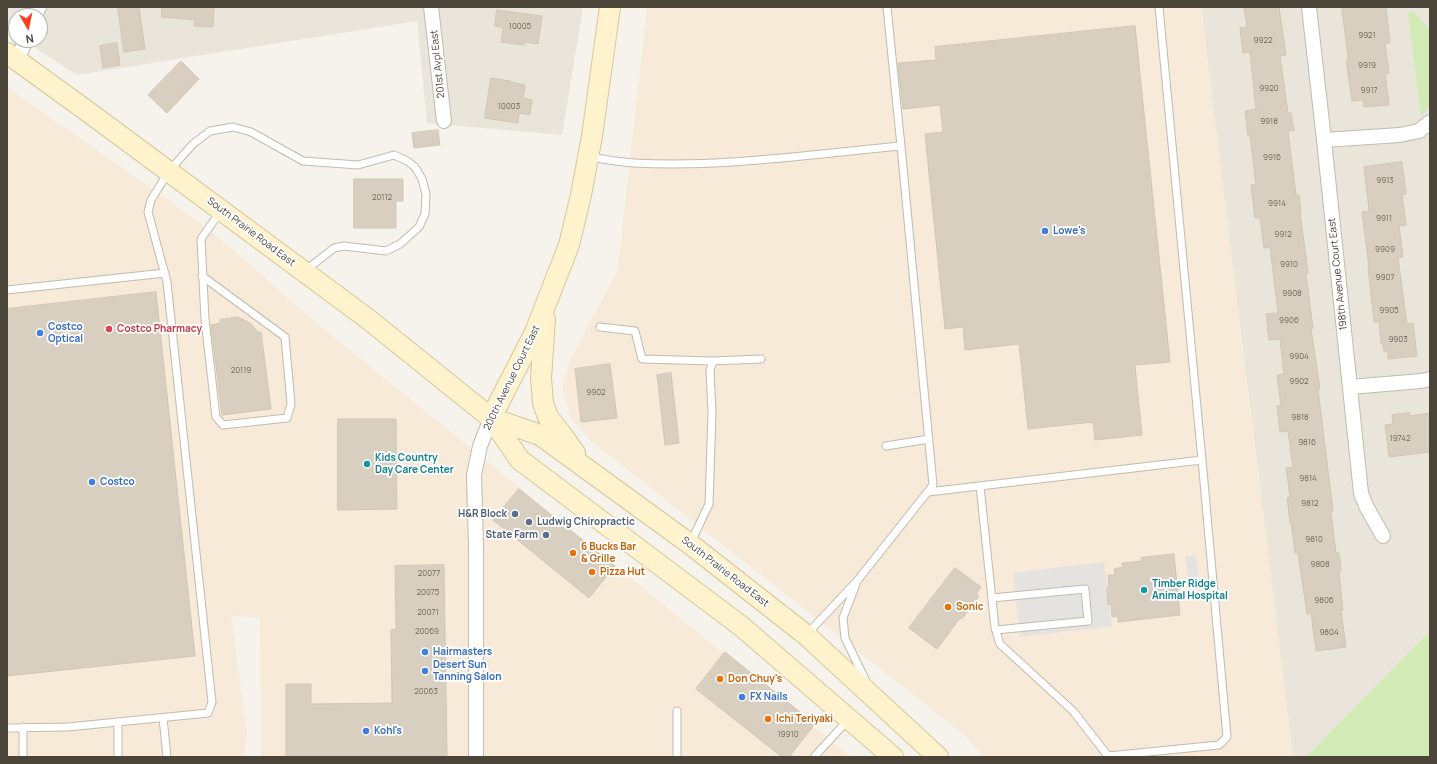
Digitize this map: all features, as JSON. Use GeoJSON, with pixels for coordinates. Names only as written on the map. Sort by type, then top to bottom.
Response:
{"type":"FeatureCollection","features":[{"type":"Feature","properties":{"kind":"main road","name":"200th Avenue Court East"},"geometry":{"type":"LineString","coordinates":[[491,418],[535,332],[569,246],[588,157],[610,7]]}},
{"type":"Feature","properties":{"kind":"main road","name":"South Prairie Road East"},"geometry":{"type":"LineString","coordinates":[[12,56],[368,319],[491,418],[520,460],[741,626],[893,757]]}},
{"type":"Feature","properties":{"kind":"main road"},"geometry":{"type":"LineString","coordinates":[[546,305],[541,378],[543,403],[548,417],[584,467]]}},
{"type":"Feature","properties":{"kind":"main road","name":"South Prairie Road East"},"geometry":{"type":"LineString","coordinates":[[491,418],[540,435],[690,544],[806,635],[938,757]]}},
{"type":"Feature","properties":{"kind":"street","name":"201st Avpl East"},"geometry":{"type":"LineString","coordinates":[[431,7],[444,120]]}},
{"type":"Feature","properties":{"kind":"street","name":"198th Avenue Court East"},"geometry":{"type":"LineString","coordinates":[[1309,7],[1360,493],[1383,536]]}},
{"type":"Feature","properties":{"kind":"street"},"geometry":{"type":"LineString","coordinates":[[12,56],[19,48]]}},
{"type":"Feature","properties":{"kind":"street"},"geometry":{"type":"LineString","coordinates":[[1324,140],[1420,131],[1430,122]]}},
{"type":"Feature","properties":{"kind":"street"},"geometry":{"type":"LineString","coordinates":[[1350,388],[1430,379]]}},
{"type":"Feature","properties":{"kind":"street","name":"200th Avenue Court East"},"geometry":{"type":"LineString","coordinates":[[476,757],[476,556],[474,475],[480,446],[491,418]]}},
{"type":"Feature","properties":{"kind":"lane"},"geometry":{"type":"LineString","coordinates":[[806,635],[857,581],[933,485],[887,7]]}},
{"type":"Feature","properties":{"kind":"lane"},"geometry":{"type":"LineString","coordinates":[[980,486],[996,630],[1000,644],[1073,711],[1109,756],[1219,745],[1227,737],[1159,7]]}},
{"type":"Feature","properties":{"kind":"lane"},"geometry":{"type":"LineString","coordinates":[[7,728],[68,727],[208,713],[212,702],[167,282],[148,212],[151,200],[169,171],[193,144],[210,132],[233,127],[251,132],[303,161],[358,165],[394,155],[407,161],[415,167],[422,179],[426,194],[425,214],[419,227],[400,244],[386,251],[344,246],[334,248],[304,271]]}},
{"type":"Feature","properties":{"kind":"lane"},"geometry":{"type":"LineString","coordinates":[[588,157],[632,163],[671,164],[741,161],[901,146]]}},
{"type":"Feature","properties":{"kind":"lane"},"geometry":{"type":"LineString","coordinates":[[202,276],[285,337],[291,404],[287,418],[223,425],[216,417],[205,319],[202,276],[201,239],[222,210]]}},
{"type":"Feature","properties":{"kind":"lane"},"geometry":{"type":"LineString","coordinates":[[7,290],[164,273]]}},
{"type":"Feature","properties":{"kind":"lane"},"geometry":{"type":"LineString","coordinates":[[600,327],[635,331],[642,359],[713,361],[761,359]]}},
{"type":"Feature","properties":{"kind":"lane"},"geometry":{"type":"LineString","coordinates":[[690,544],[709,504],[711,492],[712,398],[710,370],[713,361]]}},
{"type":"Feature","properties":{"kind":"lane"},"geometry":{"type":"LineString","coordinates":[[886,446],[929,439]]}},
{"type":"Feature","properties":{"kind":"lane"},"geometry":{"type":"LineString","coordinates":[[928,492],[1202,460]]}},
{"type":"Feature","properties":{"kind":"lane"},"geometry":{"type":"LineString","coordinates":[[857,581],[843,618],[845,638],[874,697]]}},
{"type":"Feature","properties":{"kind":"lane"},"geometry":{"type":"LineString","coordinates":[[992,598],[1085,589],[1088,621],[996,630]]}},
{"type":"Feature","properties":{"kind":"lane"},"geometry":{"type":"LineString","coordinates":[[677,757],[678,711]]}},
{"type":"Feature","properties":{"kind":"lane"},"geometry":{"type":"LineString","coordinates":[[163,718],[167,757]]}},
{"type":"Feature","properties":{"kind":"lane"},"geometry":{"type":"LineString","coordinates":[[814,757],[849,719]]}},
{"type":"Feature","properties":{"kind":"lane"},"geometry":{"type":"LineString","coordinates":[[118,722],[118,757]]}},
{"type":"Feature","properties":{"kind":"lane"},"geometry":{"type":"LineString","coordinates":[[23,727],[23,757]]}},
{"type":"Feature","properties":{"kind":"shaded area"},"geometry":{"type":"Polygon","coordinates":[[[7,7],[583,7],[562,135],[427,123],[417,21],[77,75],[35,48],[48,48],[48,8],[8,8],[8,31],[7,7]]]}},
{"type":"Feature","properties":{"kind":"shaded area"},"geometry":{"type":"Polygon","coordinates":[[[647,7],[1201,7],[1293,757],[983,757],[968,738],[591,441],[572,420],[562,388],[569,363],[618,269],[647,7]]]}},
{"type":"Feature","properties":{"kind":"shaded area"},"geometry":{"type":"Polygon","coordinates":[[[1201,7],[1430,7],[1430,631],[1306,757],[1293,757],[1201,7]]]}},
{"type":"Feature","properties":{"kind":"shaded area"},"geometry":{"type":"Polygon","coordinates":[[[7,87],[178,207],[223,241],[314,321],[851,757],[261,757],[260,618],[231,615],[247,734],[244,757],[7,757],[7,87]]]}},
{"type":"Feature","properties":{"kind":"shaded area"},"geometry":{"type":"Polygon","coordinates":[[[1196,555],[1200,583],[1189,584],[1185,557],[1196,555]]]}},
{"type":"Feature","properties":{"kind":"shaded area"},"geometry":{"type":"Polygon","coordinates":[[[1104,562],[1112,626],[1020,637],[1013,573],[1104,562]]]}},
{"type":"Feature","properties":{"kind":"green space"},"geometry":{"type":"Polygon","coordinates":[[[1413,11],[1430,30],[1430,107],[1421,116],[1408,13],[1413,11]]]}},
{"type":"Feature","properties":{"kind":"green space"},"geometry":{"type":"Polygon","coordinates":[[[1430,631],[1430,757],[1306,757],[1430,631]]]}},
{"type":"Feature","properties":{"kind":"building"},"geometry":{"type":"Polygon","coordinates":[[[118,7],[139,7],[145,49],[124,52],[118,7]]]}},
{"type":"Feature","properties":{"kind":"building"},"geometry":{"type":"Polygon","coordinates":[[[162,7],[214,7],[213,27],[194,26],[195,20],[162,17],[162,7]]]}},
{"type":"Feature","properties":{"kind":"building"},"geometry":{"type":"Polygon","coordinates":[[[1244,7],[1279,7],[1286,55],[1280,56],[1288,113],[1291,113],[1294,130],[1288,131],[1296,195],[1299,195],[1308,273],[1306,274],[1313,328],[1311,328],[1320,389],[1318,389],[1333,510],[1331,511],[1336,553],[1339,553],[1341,571],[1339,572],[1343,610],[1341,610],[1346,647],[1316,651],[1311,613],[1307,614],[1298,553],[1295,553],[1291,522],[1290,523],[1287,498],[1290,497],[1286,468],[1293,467],[1288,431],[1280,432],[1277,406],[1281,405],[1277,375],[1284,374],[1280,339],[1269,340],[1266,314],[1278,313],[1270,247],[1264,248],[1260,218],[1255,218],[1251,185],[1256,185],[1250,136],[1248,136],[1245,111],[1256,109],[1250,52],[1243,53],[1240,28],[1247,27],[1244,7]]]}},
{"type":"Feature","properties":{"kind":"building"},"geometry":{"type":"Polygon","coordinates":[[[1342,7],[1386,7],[1390,43],[1385,43],[1389,73],[1385,74],[1389,105],[1364,107],[1363,100],[1352,101],[1346,60],[1348,59],[1342,7]]]}},
{"type":"Feature","properties":{"kind":"building"},"geometry":{"type":"Polygon","coordinates":[[[497,10],[542,16],[538,44],[525,42],[524,45],[501,42],[503,28],[495,26],[497,10]]]}},
{"type":"Feature","properties":{"kind":"building","name":"Lowe's"},"geometry":{"type":"Polygon","coordinates":[[[1135,26],[1170,362],[1135,365],[1142,435],[1095,440],[1093,422],[1028,429],[1019,344],[965,350],[963,327],[945,329],[925,134],[943,132],[940,105],[903,109],[898,63],[936,60],[935,47],[1135,26]]]}},
{"type":"Feature","properties":{"kind":"building"},"geometry":{"type":"Polygon","coordinates":[[[117,43],[120,65],[103,68],[100,46],[117,43]]]}},
{"type":"Feature","properties":{"kind":"building"},"geometry":{"type":"Polygon","coordinates":[[[181,61],[199,79],[167,113],[148,95],[181,61]]]}},
{"type":"Feature","properties":{"kind":"building"},"geometry":{"type":"Polygon","coordinates":[[[491,78],[525,85],[523,98],[532,100],[530,115],[519,113],[518,123],[485,118],[491,78]]]}},
{"type":"Feature","properties":{"kind":"building"},"geometry":{"type":"Polygon","coordinates":[[[438,130],[440,145],[414,148],[412,133],[438,130]]]}},
{"type":"Feature","properties":{"kind":"building"},"geometry":{"type":"Polygon","coordinates":[[[1402,162],[1406,194],[1402,195],[1406,225],[1399,226],[1403,257],[1398,258],[1407,324],[1413,323],[1417,356],[1388,359],[1388,351],[1384,351],[1383,344],[1381,344],[1379,322],[1374,322],[1362,212],[1369,211],[1364,167],[1402,162]]]}},
{"type":"Feature","properties":{"kind":"building"},"geometry":{"type":"Polygon","coordinates":[[[354,179],[403,179],[403,201],[396,201],[396,228],[354,228],[354,179]]]}},
{"type":"Feature","properties":{"kind":"building","name":"Costco"},"geometry":{"type":"Polygon","coordinates":[[[156,292],[195,656],[7,676],[7,309],[156,292]]]}},
{"type":"Feature","properties":{"kind":"building"},"geometry":{"type":"Polygon","coordinates":[[[238,317],[250,323],[258,332],[261,332],[271,409],[222,415],[211,325],[221,323],[220,320],[238,317]]]}},
{"type":"Feature","properties":{"kind":"building"},"geometry":{"type":"Polygon","coordinates":[[[610,364],[617,418],[581,422],[575,369],[610,364]]]}},
{"type":"Feature","properties":{"kind":"building"},"geometry":{"type":"Polygon","coordinates":[[[671,373],[679,443],[665,445],[657,375],[671,373]]]}},
{"type":"Feature","properties":{"kind":"building"},"geometry":{"type":"Polygon","coordinates":[[[1410,413],[1410,416],[1430,413],[1430,452],[1389,457],[1385,425],[1393,424],[1392,415],[1410,413]]]}},
{"type":"Feature","properties":{"kind":"building","name":"Kids Country Day Care Center"},"geometry":{"type":"Polygon","coordinates":[[[338,419],[396,419],[397,509],[338,510],[338,419]]]}},
{"type":"Feature","properties":{"kind":"building"},"geometry":{"type":"Polygon","coordinates":[[[519,489],[615,566],[589,598],[493,520],[519,489]]]}},
{"type":"Feature","properties":{"kind":"building","name":"Timber Ridge Animal Hospital"},"geometry":{"type":"Polygon","coordinates":[[[1174,554],[1180,615],[1118,622],[1118,616],[1112,617],[1111,604],[1108,605],[1108,575],[1115,575],[1114,569],[1123,567],[1122,563],[1142,561],[1141,558],[1174,554]]]}},
{"type":"Feature","properties":{"kind":"building"},"geometry":{"type":"Polygon","coordinates":[[[444,565],[447,757],[286,757],[286,684],[311,684],[311,704],[392,703],[391,630],[396,629],[395,566],[444,565]]]}},
{"type":"Feature","properties":{"kind":"building","name":"Sonic"},"geometry":{"type":"Polygon","coordinates":[[[955,568],[981,587],[976,594],[979,596],[962,619],[960,618],[937,649],[909,628],[955,568]]]}},
{"type":"Feature","properties":{"kind":"building"},"geometry":{"type":"Polygon","coordinates":[[[725,652],[815,724],[789,757],[782,757],[696,689],[725,652]]]}},
{"type":"Feature","properties":{"kind":"place","name":"Lowe's"},"geometry":{"type":"Point","coordinates":[1045,231]}},
{"type":"Feature","properties":{"kind":"place","name":"Costco Pharmacy"},"geometry":{"type":"Point","coordinates":[109,329]}},
{"type":"Feature","properties":{"kind":"place","name":"Costco Optical"},"geometry":{"type":"Point","coordinates":[40,333]}},
{"type":"Feature","properties":{"kind":"place","name":"Kids Country Day Care Center"},"geometry":{"type":"Point","coordinates":[367,464]}},
{"type":"Feature","properties":{"kind":"place","name":"Costco"},"geometry":{"type":"Point","coordinates":[92,482]}},
{"type":"Feature","properties":{"kind":"place","name":"H&R Block"},"geometry":{"type":"Point","coordinates":[515,514]}},
{"type":"Feature","properties":{"kind":"place","name":"Ludwig Chiropractic"},"geometry":{"type":"Point","coordinates":[529,522]}},
{"type":"Feature","properties":{"kind":"place","name":"State Farm"},"geometry":{"type":"Point","coordinates":[546,535]}},
{"type":"Feature","properties":{"kind":"place","name":"6 Bucks Bar & Grille"},"geometry":{"type":"Point","coordinates":[573,553]}},
{"type":"Feature","properties":{"kind":"place","name":"Pizza Hut"},"geometry":{"type":"Point","coordinates":[592,572]}},
{"type":"Feature","properties":{"kind":"place","name":"Timber Ridge Animal Hospital"},"geometry":{"type":"Point","coordinates":[1144,590]}},
{"type":"Feature","properties":{"kind":"place","name":"Sonic"},"geometry":{"type":"Point","coordinates":[948,607]}},
{"type":"Feature","properties":{"kind":"place","name":"Hairmasters"},"geometry":{"type":"Point","coordinates":[425,652]}},
{"type":"Feature","properties":{"kind":"place","name":"Desert Sun Tanning Salon"},"geometry":{"type":"Point","coordinates":[425,671]}},
{"type":"Feature","properties":{"kind":"place","name":"Don Chuy's"},"geometry":{"type":"Point","coordinates":[720,679]}},
{"type":"Feature","properties":{"kind":"place","name":"FX Nails"},"geometry":{"type":"Point","coordinates":[742,697]}},
{"type":"Feature","properties":{"kind":"place","name":"Ichi Teriyaki"},"geometry":{"type":"Point","coordinates":[768,719]}},
{"type":"Feature","properties":{"kind":"place","name":"Kohl's"},"geometry":{"type":"Point","coordinates":[366,731]}}]}
